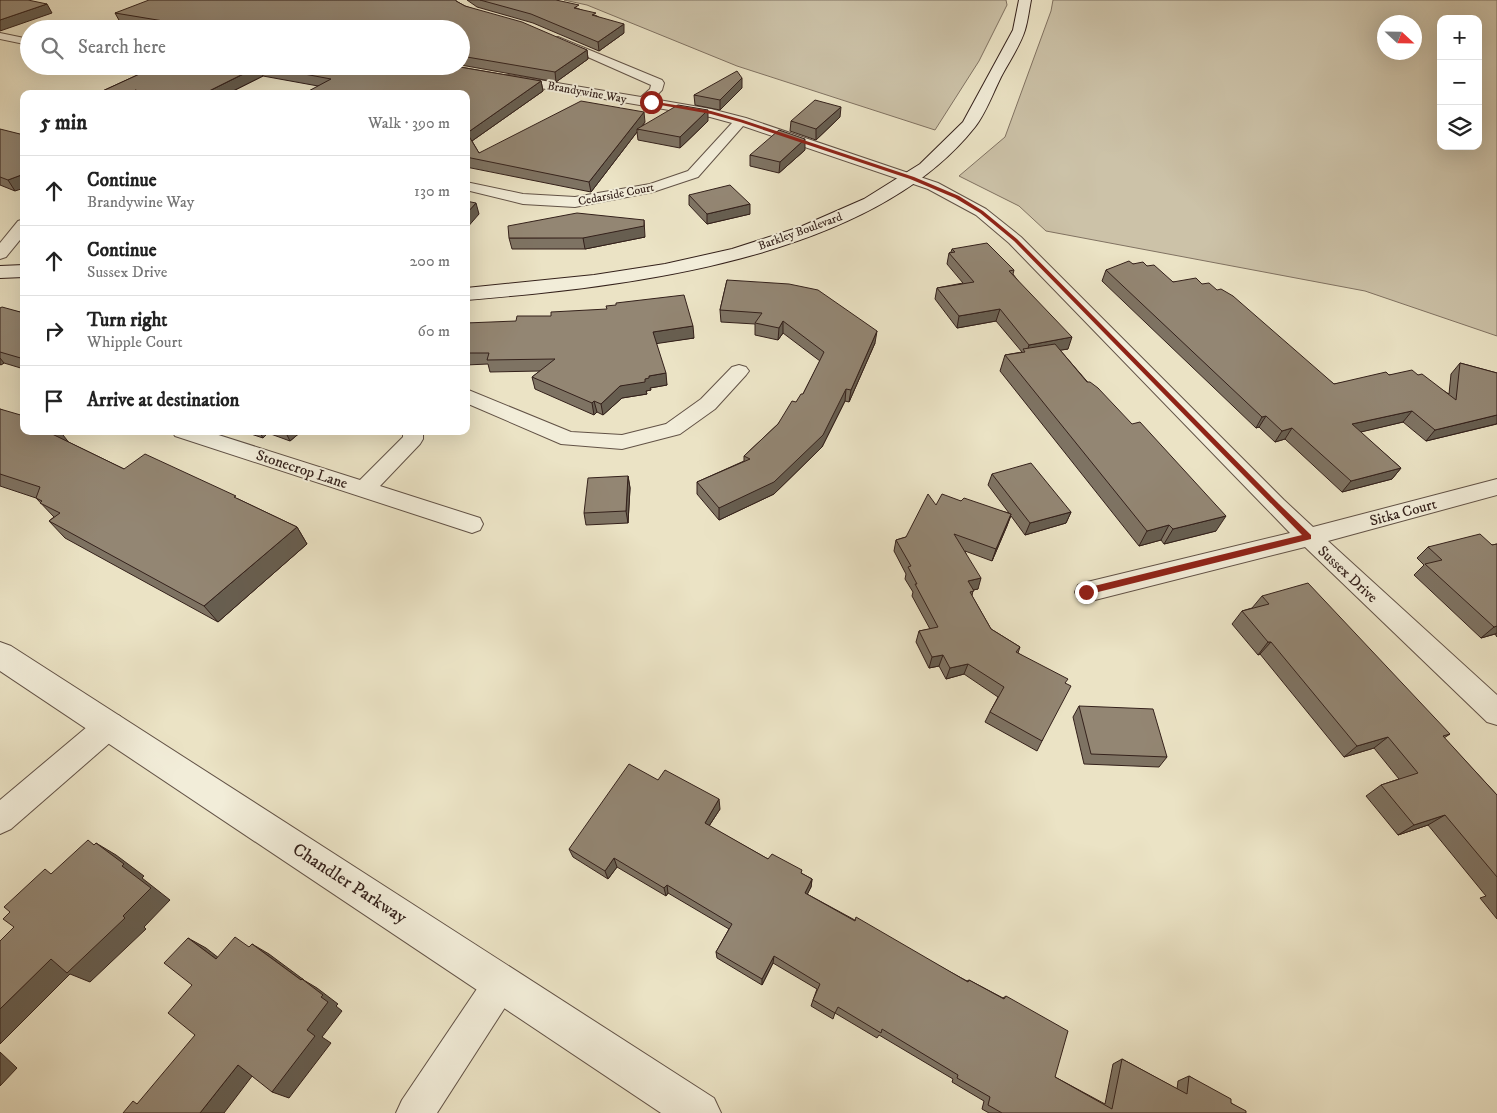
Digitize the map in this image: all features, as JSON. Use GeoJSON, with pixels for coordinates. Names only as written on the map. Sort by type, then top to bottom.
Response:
{"type":"FeatureCollection","features":[{"type":"Feature","properties":{"kind":"main road","name":"Barkley Boulevard"},"geometry":{"type":"LineString","coordinates":[[470,294],[534,290],[610,281],[661,272],[760,247],[833,220],[870,203],[912,178],[944,153],[969,124],[1019,30],[1024,0]]}},
{"type":"Feature","properties":{"kind":"main road"},"geometry":{"type":"LineString","coordinates":[[0,272],[20,271]]}},
{"type":"Feature","properties":{"kind":"main road","name":"Chandler Parkway"},"geometry":{"type":"LineString","coordinates":[[0,655],[110,725],[699,1113]]}},
{"type":"Feature","properties":{"kind":"street"},"geometry":{"type":"LineString","coordinates":[[546,35],[658,83],[656,90],[643,102]]}},
{"type":"Feature","properties":{"kind":"street"},"geometry":{"type":"LineString","coordinates":[[0,36],[20,40]]}},
{"type":"Feature","properties":{"kind":"street","name":"Brandywine Way"},"geometry":{"type":"LineString","coordinates":[[500,78],[711,113],[742,121],[912,178]]}},
{"type":"Feature","properties":{"kind":"street","name":"Cedarside Court"},"geometry":{"type":"LineString","coordinates":[[470,187],[523,199],[575,202],[653,188],[693,174],[742,121]]}},
{"type":"Feature","properties":{"kind":"street","name":"Sussex Drive"},"geometry":{"type":"LineString","coordinates":[[912,178],[957,197],[1001,226],[1276,506],[1497,713]]}},
{"type":"Feature","properties":{"kind":"street"},"geometry":{"type":"LineString","coordinates":[[0,254],[20,229]]}},
{"type":"Feature","properties":{"kind":"street"},"geometry":{"type":"LineString","coordinates":[[470,396],[568,439],[622,442],[673,430],[708,404],[739,371]]}},
{"type":"Feature","properties":{"kind":"street","name":"Stonecrop Lane"},"geometry":{"type":"LineString","coordinates":[[194,435],[472,524]]}},
{"type":"Feature","properties":{"kind":"street","name":"Stonecrop Lane"},"geometry":{"type":"LineString","coordinates":[[364,490],[413,439],[413,435]]}},
{"type":"Feature","properties":{"kind":"street","name":"Sitka Court"},"geometry":{"type":"LineString","coordinates":[[1086,592],[1309,537],[1497,487]]}},
{"type":"Feature","properties":{"kind":"street"},"geometry":{"type":"LineString","coordinates":[[0,819],[110,725]]}},
{"type":"Feature","properties":{"kind":"street"},"geometry":{"type":"LineString","coordinates":[[414,1113],[501,983]]}},
{"type":"Feature","properties":{"kind":"shaded area"},"geometry":{"type":"Polygon","coordinates":[[[564,0],[1006,0],[1007,5],[979,61],[935,130],[737,66],[587,5],[564,0]]]}},
{"type":"Feature","properties":{"kind":"shaded area"},"geometry":{"type":"Polygon","coordinates":[[[1053,0],[1497,0],[1497,336],[1365,291],[1046,231],[1019,206],[959,176],[1005,137],[1051,11],[1053,0]]]}},
{"type":"Feature","properties":{"kind":"building"},"geometry":{"type":"Polygon","coordinates":[[[0,0],[28,0],[47,4],[0,20],[0,0]]]}},
{"type":"Feature","properties":{"kind":"building"},"geometry":{"type":"Polygon","coordinates":[[[149,0],[456,0],[465,6],[522,22],[587,50],[555,72],[470,58],[470,20],[157,20],[115,13],[149,0]]]}},
{"type":"Feature","properties":{"kind":"building"},"geometry":{"type":"Polygon","coordinates":[[[480,0],[556,0],[579,5],[574,8],[596,13],[592,15],[624,24],[598,42],[531,14],[480,0]]]}},
{"type":"Feature","properties":{"kind":"building"},"geometry":{"type":"Polygon","coordinates":[[[470,69],[541,81],[470,131],[470,90],[310,90],[331,79],[309,75],[470,75],[470,69]]]}},
{"type":"Feature","properties":{"kind":"building"},"geometry":{"type":"Polygon","coordinates":[[[737,71],[742,78],[720,100],[694,95],[737,71]]]}},
{"type":"Feature","properties":{"kind":"building"},"geometry":{"type":"Polygon","coordinates":[[[137,75],[241,75],[211,90],[105,90],[137,75]]]}},
{"type":"Feature","properties":{"kind":"building"},"geometry":{"type":"Polygon","coordinates":[[[815,100],[841,107],[816,129],[791,121],[815,100]]]}},
{"type":"Feature","properties":{"kind":"building"},"geometry":{"type":"Polygon","coordinates":[[[581,101],[644,112],[589,182],[470,158],[470,138],[479,153],[581,101]]]}},
{"type":"Feature","properties":{"kind":"building"},"geometry":{"type":"Polygon","coordinates":[[[678,105],[708,110],[680,137],[637,129],[678,105]]]}},
{"type":"Feature","properties":{"kind":"building"},"geometry":{"type":"Polygon","coordinates":[[[0,129],[20,134],[20,176],[8,180],[0,177],[0,129]]]}},
{"type":"Feature","properties":{"kind":"building"},"geometry":{"type":"Polygon","coordinates":[[[779,130],[805,139],[780,162],[750,155],[779,130]]]}},
{"type":"Feature","properties":{"kind":"building"},"geometry":{"type":"Polygon","coordinates":[[[730,185],[750,204],[707,214],[689,195],[730,185]]]}},
{"type":"Feature","properties":{"kind":"building"},"geometry":{"type":"Polygon","coordinates":[[[470,202],[476,203],[470,210],[470,202]]]}},
{"type":"Feature","properties":{"kind":"building"},"geometry":{"type":"Polygon","coordinates":[[[577,213],[644,220],[644,226],[583,238],[509,238],[508,226],[577,213]]]}},
{"type":"Feature","properties":{"kind":"building"},"geometry":{"type":"Polygon","coordinates":[[[987,243],[1014,270],[1009,271],[1072,337],[1029,345],[1000,309],[959,316],[937,288],[974,282],[949,253],[955,252],[952,249],[987,243]]]}},
{"type":"Feature","properties":{"kind":"building"},"geometry":{"type":"Polygon","coordinates":[[[1129,261],[1133,264],[1143,262],[1147,266],[1154,265],[1173,282],[1196,278],[1202,284],[1209,283],[1217,290],[1221,289],[1233,296],[1334,384],[1386,372],[1389,375],[1412,370],[1418,375],[1422,374],[1456,400],[1460,363],[1497,373],[1497,415],[1435,430],[1412,411],[1352,424],[1401,468],[1351,481],[1292,428],[1282,431],[1266,416],[1262,417],[1106,270],[1129,261]]]}},
{"type":"Feature","properties":{"kind":"building"},"geometry":{"type":"Polygon","coordinates":[[[727,280],[789,284],[818,290],[877,331],[851,390],[846,389],[823,435],[774,482],[719,508],[697,482],[750,459],[744,456],[778,424],[792,401],[796,402],[801,394],[803,394],[824,352],[783,321],[779,328],[755,323],[762,313],[720,310],[727,280]]]}},
{"type":"Feature","properties":{"kind":"building"},"geometry":{"type":"Polygon","coordinates":[[[684,295],[693,326],[653,332],[666,373],[649,376],[649,378],[645,379],[645,382],[620,386],[601,404],[594,401],[592,403],[532,377],[555,359],[487,360],[489,353],[470,353],[470,323],[516,321],[517,316],[551,316],[551,312],[607,309],[606,306],[616,305],[616,303],[684,295]]]}},
{"type":"Feature","properties":{"kind":"building"},"geometry":{"type":"Polygon","coordinates":[[[0,308],[20,312],[20,358],[0,352],[0,308]]]}},
{"type":"Feature","properties":{"kind":"building"},"geometry":{"type":"Polygon","coordinates":[[[1055,344],[1087,382],[1098,388],[1132,424],[1140,422],[1226,516],[1173,529],[1169,525],[1147,531],[1005,355],[1025,352],[1023,349],[1055,344]]]}},
{"type":"Feature","properties":{"kind":"building"},"geometry":{"type":"Polygon","coordinates":[[[0,409],[20,415],[20,435],[54,435],[124,469],[145,454],[236,496],[234,497],[297,527],[204,606],[49,521],[60,513],[40,503],[42,501],[36,498],[40,487],[0,474],[0,409]]]}},
{"type":"Feature","properties":{"kind":"building"},"geometry":{"type":"Polygon","coordinates":[[[1031,463],[1071,512],[1030,523],[992,474],[1031,463]]]}},
{"type":"Feature","properties":{"kind":"building"},"geometry":{"type":"Polygon","coordinates":[[[628,476],[626,511],[584,513],[588,478],[628,476]]]}},
{"type":"Feature","properties":{"kind":"building"},"geometry":{"type":"Polygon","coordinates":[[[928,494],[936,505],[942,494],[961,501],[964,498],[1011,514],[996,549],[954,534],[981,578],[968,581],[974,591],[970,592],[991,629],[1020,647],[1016,652],[1068,679],[1065,683],[1071,686],[1042,741],[990,712],[1004,687],[968,664],[950,668],[943,655],[932,657],[919,631],[938,627],[915,584],[917,584],[908,567],[911,566],[896,540],[906,537],[928,494]]]}},
{"type":"Feature","properties":{"kind":"building"},"geometry":{"type":"Polygon","coordinates":[[[1480,534],[1492,545],[1497,544],[1497,626],[1494,627],[1425,564],[1442,560],[1428,547],[1480,534]]]}},
{"type":"Feature","properties":{"kind":"building"},"geometry":{"type":"Polygon","coordinates":[[[1308,583],[1450,734],[1443,736],[1497,795],[1497,877],[1445,815],[1414,825],[1381,785],[1418,773],[1388,737],[1357,746],[1271,642],[1268,642],[1242,611],[1269,604],[1262,596],[1308,583]]]}},
{"type":"Feature","properties":{"kind":"building"},"geometry":{"type":"Polygon","coordinates":[[[1079,706],[1153,709],[1167,757],[1091,754],[1079,706]]]}},
{"type":"Feature","properties":{"kind":"building"},"geometry":{"type":"Polygon","coordinates":[[[629,764],[658,780],[665,770],[719,799],[705,823],[768,859],[772,854],[802,870],[801,873],[812,879],[805,893],[855,921],[856,917],[968,982],[969,980],[1004,999],[1006,996],[1068,1031],[1055,1077],[1112,1109],[1122,1059],[1187,1094],[1189,1076],[1231,1099],[1231,1103],[1246,1111],[1246,1113],[1002,1113],[988,1105],[990,1097],[957,1078],[958,1075],[882,1029],[881,1033],[838,1007],[835,1013],[813,1000],[820,984],[774,956],[762,979],[716,952],[732,924],[667,885],[664,888],[614,858],[605,871],[569,849],[629,764]]]}},
{"type":"Feature","properties":{"kind":"building"},"geometry":{"type":"Polygon","coordinates":[[[88,840],[94,845],[96,843],[124,864],[122,866],[151,888],[123,916],[125,918],[67,973],[51,959],[0,1009],[0,941],[14,927],[3,919],[10,912],[4,907],[45,869],[51,874],[88,840]]]}},
{"type":"Feature","properties":{"kind":"building"},"geometry":{"type":"Polygon","coordinates":[[[235,937],[249,947],[252,944],[323,995],[321,997],[328,1002],[307,1030],[315,1036],[272,1092],[238,1065],[200,1113],[123,1113],[133,1101],[137,1104],[195,1035],[168,1013],[192,985],[164,963],[188,938],[216,959],[235,937]]]}},
{"type":"Feature","properties":{"kind":"route"},"geometry":{"type":"LineString","coordinates":[[651,102],[742,121],[912,178],[957,197],[982,212],[1016,240],[1276,506],[1309,537],[1086,592]]}}]}
